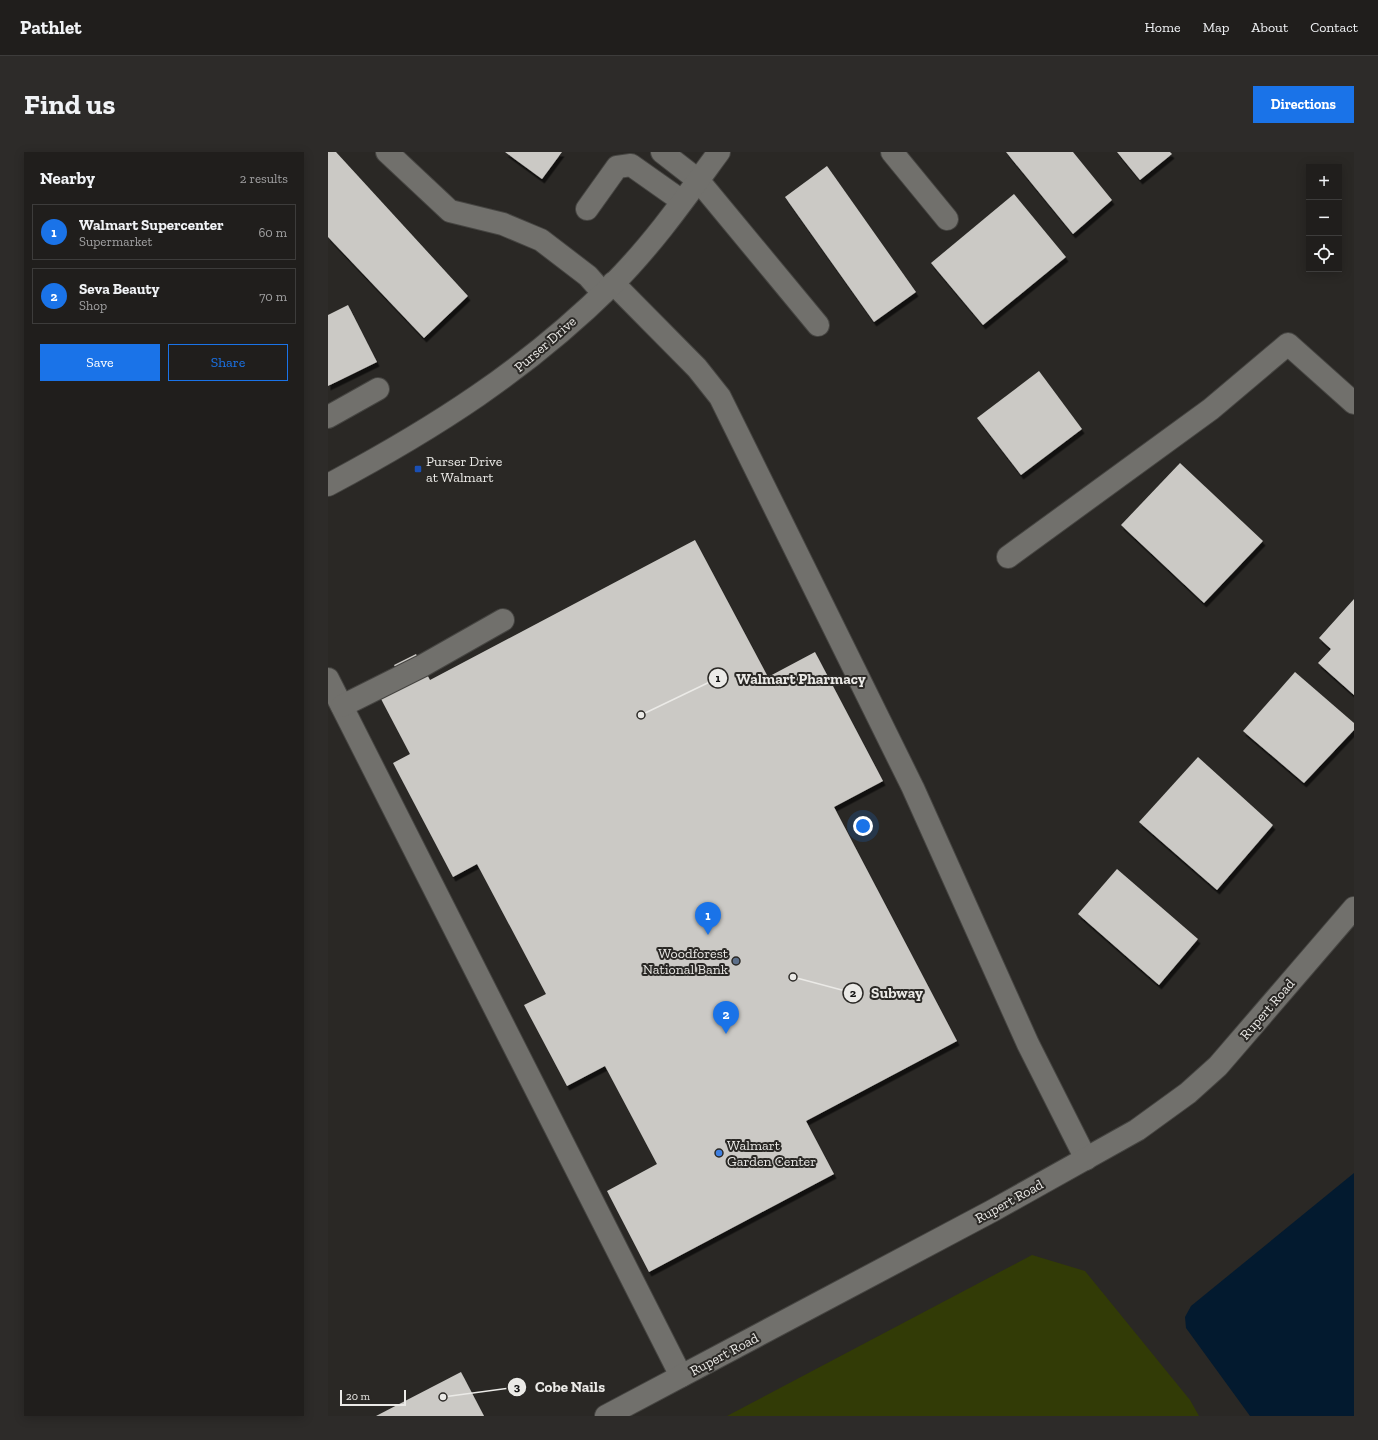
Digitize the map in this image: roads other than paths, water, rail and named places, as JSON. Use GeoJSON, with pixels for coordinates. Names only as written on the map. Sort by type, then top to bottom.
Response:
{"type":"FeatureCollection","features":[{"type":"Feature","properties":{"kind":"street"},"geometry":{"type":"LineString","coordinates":[[387,152],[450,211],[503,224],[541,240],[588,276],[608,288],[697,368],[720,397],[913,788],[1028,1044],[1086,1159]]}},
{"type":"Feature","properties":{"kind":"street"},"geometry":{"type":"LineString","coordinates":[[662,152],[698,180],[818,325]]}},
{"type":"Feature","properties":{"kind":"street","name":"Purser Drive"},"geometry":{"type":"LineString","coordinates":[[328,485],[403,444],[468,404],[520,366],[608,288],[651,241],[719,152]]}},
{"type":"Feature","properties":{"kind":"street"},"geometry":{"type":"LineString","coordinates":[[892,152],[947,219]]}},
{"type":"Feature","properties":{"kind":"street"},"geometry":{"type":"LineString","coordinates":[[587,209],[618,167],[631,165],[682,200]]}},
{"type":"Feature","properties":{"kind":"street"},"geometry":{"type":"LineString","coordinates":[[1008,557],[1211,409],[1288,344],[1354,403]]}},
{"type":"Feature","properties":{"kind":"street"},"geometry":{"type":"LineString","coordinates":[[328,417],[378,389]]}},
{"type":"Feature","properties":{"kind":"street"},"geometry":{"type":"LineString","coordinates":[[342,706],[417,669],[503,620]]}},
{"type":"Feature","properties":{"kind":"street"},"geometry":{"type":"LineString","coordinates":[[328,679],[681,1376]]}},
{"type":"Feature","properties":{"kind":"street","name":"Rupert Road"},"geometry":{"type":"LineString","coordinates":[[606,1416],[985,1215],[1137,1130],[1188,1093],[1218,1066],[1354,908]]}},
{"type":"Feature","properties":{"kind":"water"},"geometry":{"type":"Polygon","coordinates":[[[1354,1173],[1354,1416],[1250,1416],[1186,1328],[1185,1317],[1191,1306],[1354,1173]]]}},
{"type":"Feature","properties":{"kind":"place","name":"Purser Drive at Walmart"},"geometry":{"type":"Point","coordinates":[418,469]}},
{"type":"Feature","properties":{"kind":"place","name":"Walmart Pharmacy"},"geometry":{"type":"Point","coordinates":[641,715]}},
{"type":"Feature","properties":{"kind":"place","name":"Walmart Supercenter"},"geometry":{"type":"Point","coordinates":[708,935]}},
{"type":"Feature","properties":{"kind":"place","name":"Woodforest National Bank"},"geometry":{"type":"Point","coordinates":[736,961]}},
{"type":"Feature","properties":{"kind":"place","name":"Subway"},"geometry":{"type":"Point","coordinates":[793,977]}},
{"type":"Feature","properties":{"kind":"place","name":"Seva Beauty"},"geometry":{"type":"Point","coordinates":[726,1034]}},
{"type":"Feature","properties":{"kind":"place","name":"Walmart Garden Center"},"geometry":{"type":"Point","coordinates":[719,1153]}},
{"type":"Feature","properties":{"kind":"place","name":"Cobe Nails"},"geometry":{"type":"Point","coordinates":[443,1397]}}]}
